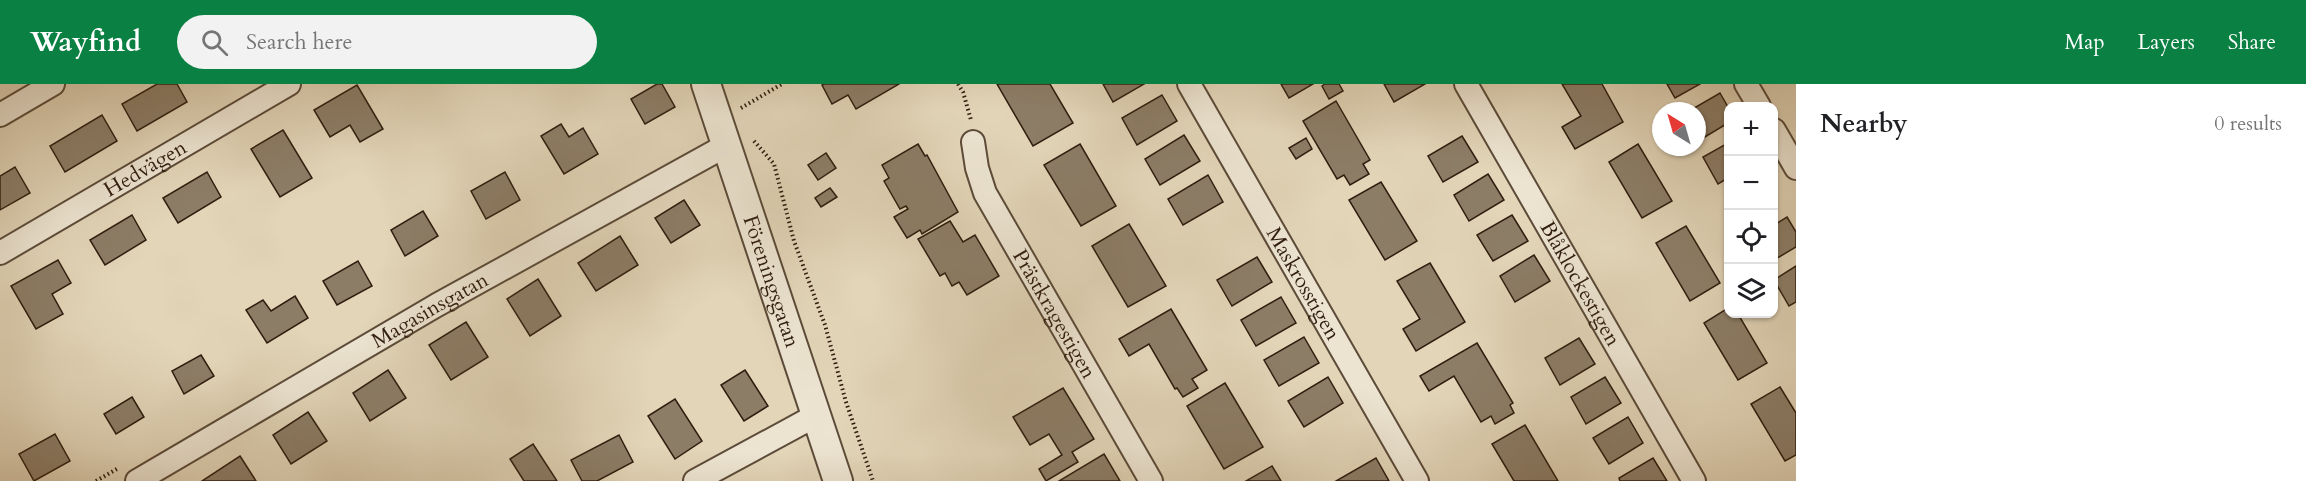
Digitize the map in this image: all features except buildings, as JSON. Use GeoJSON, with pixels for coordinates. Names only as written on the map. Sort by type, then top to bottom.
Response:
{"type":"FeatureCollection","features":[{"type":"Feature","properties":{"kind":"street"},"geometry":{"type":"LineString","coordinates":[[0,115],[53,84]]}},
{"type":"Feature","properties":{"kind":"street","name":"Hedvägen"},"geometry":{"type":"LineString","coordinates":[[0,253],[290,84]]}},
{"type":"Feature","properties":{"kind":"street","name":"Föreningsgatan"},"geometry":{"type":"LineString","coordinates":[[705,84],[739,141],[815,416],[838,481]]}},
{"type":"Feature","properties":{"kind":"street","name":"Maskrosstigen"},"geometry":{"type":"LineString","coordinates":[[1189,84],[1417,481]]}},
{"type":"Feature","properties":{"kind":"street","name":"Blåklockestigen"},"geometry":{"type":"LineString","coordinates":[[1466,84],[1694,481]]}},
{"type":"Feature","properties":{"kind":"street"},"geometry":{"type":"LineString","coordinates":[[1746,84],[1757,102]]}},
{"type":"Feature","properties":{"kind":"street"},"geometry":{"type":"LineString","coordinates":[[1778,138],[1796,168]]}},
{"type":"Feature","properties":{"kind":"street","name":"Magasinsgatan"},"geometry":{"type":"LineString","coordinates":[[137,481],[437,305],[739,141]]}},
{"type":"Feature","properties":{"kind":"street","name":"Prästkragestigen"},"geometry":{"type":"LineString","coordinates":[[973,142],[977,168],[985,193],[1151,481]]}},
{"type":"Feature","properties":{"kind":"street"},"geometry":{"type":"LineString","coordinates":[[695,481],[815,416]]}},
{"type":"Feature","properties":{"kind":"path"},"geometry":{"type":"LineString","coordinates":[[958,84],[963,92],[971,120],[973,142]]}},
{"type":"Feature","properties":{"kind":"path"},"geometry":{"type":"LineString","coordinates":[[739,100],[745,118]]}},
{"type":"Feature","properties":{"kind":"path"},"geometry":{"type":"LineString","coordinates":[[739,141],[774,164],[794,241],[825,325],[846,402],[873,481]]}}]}
